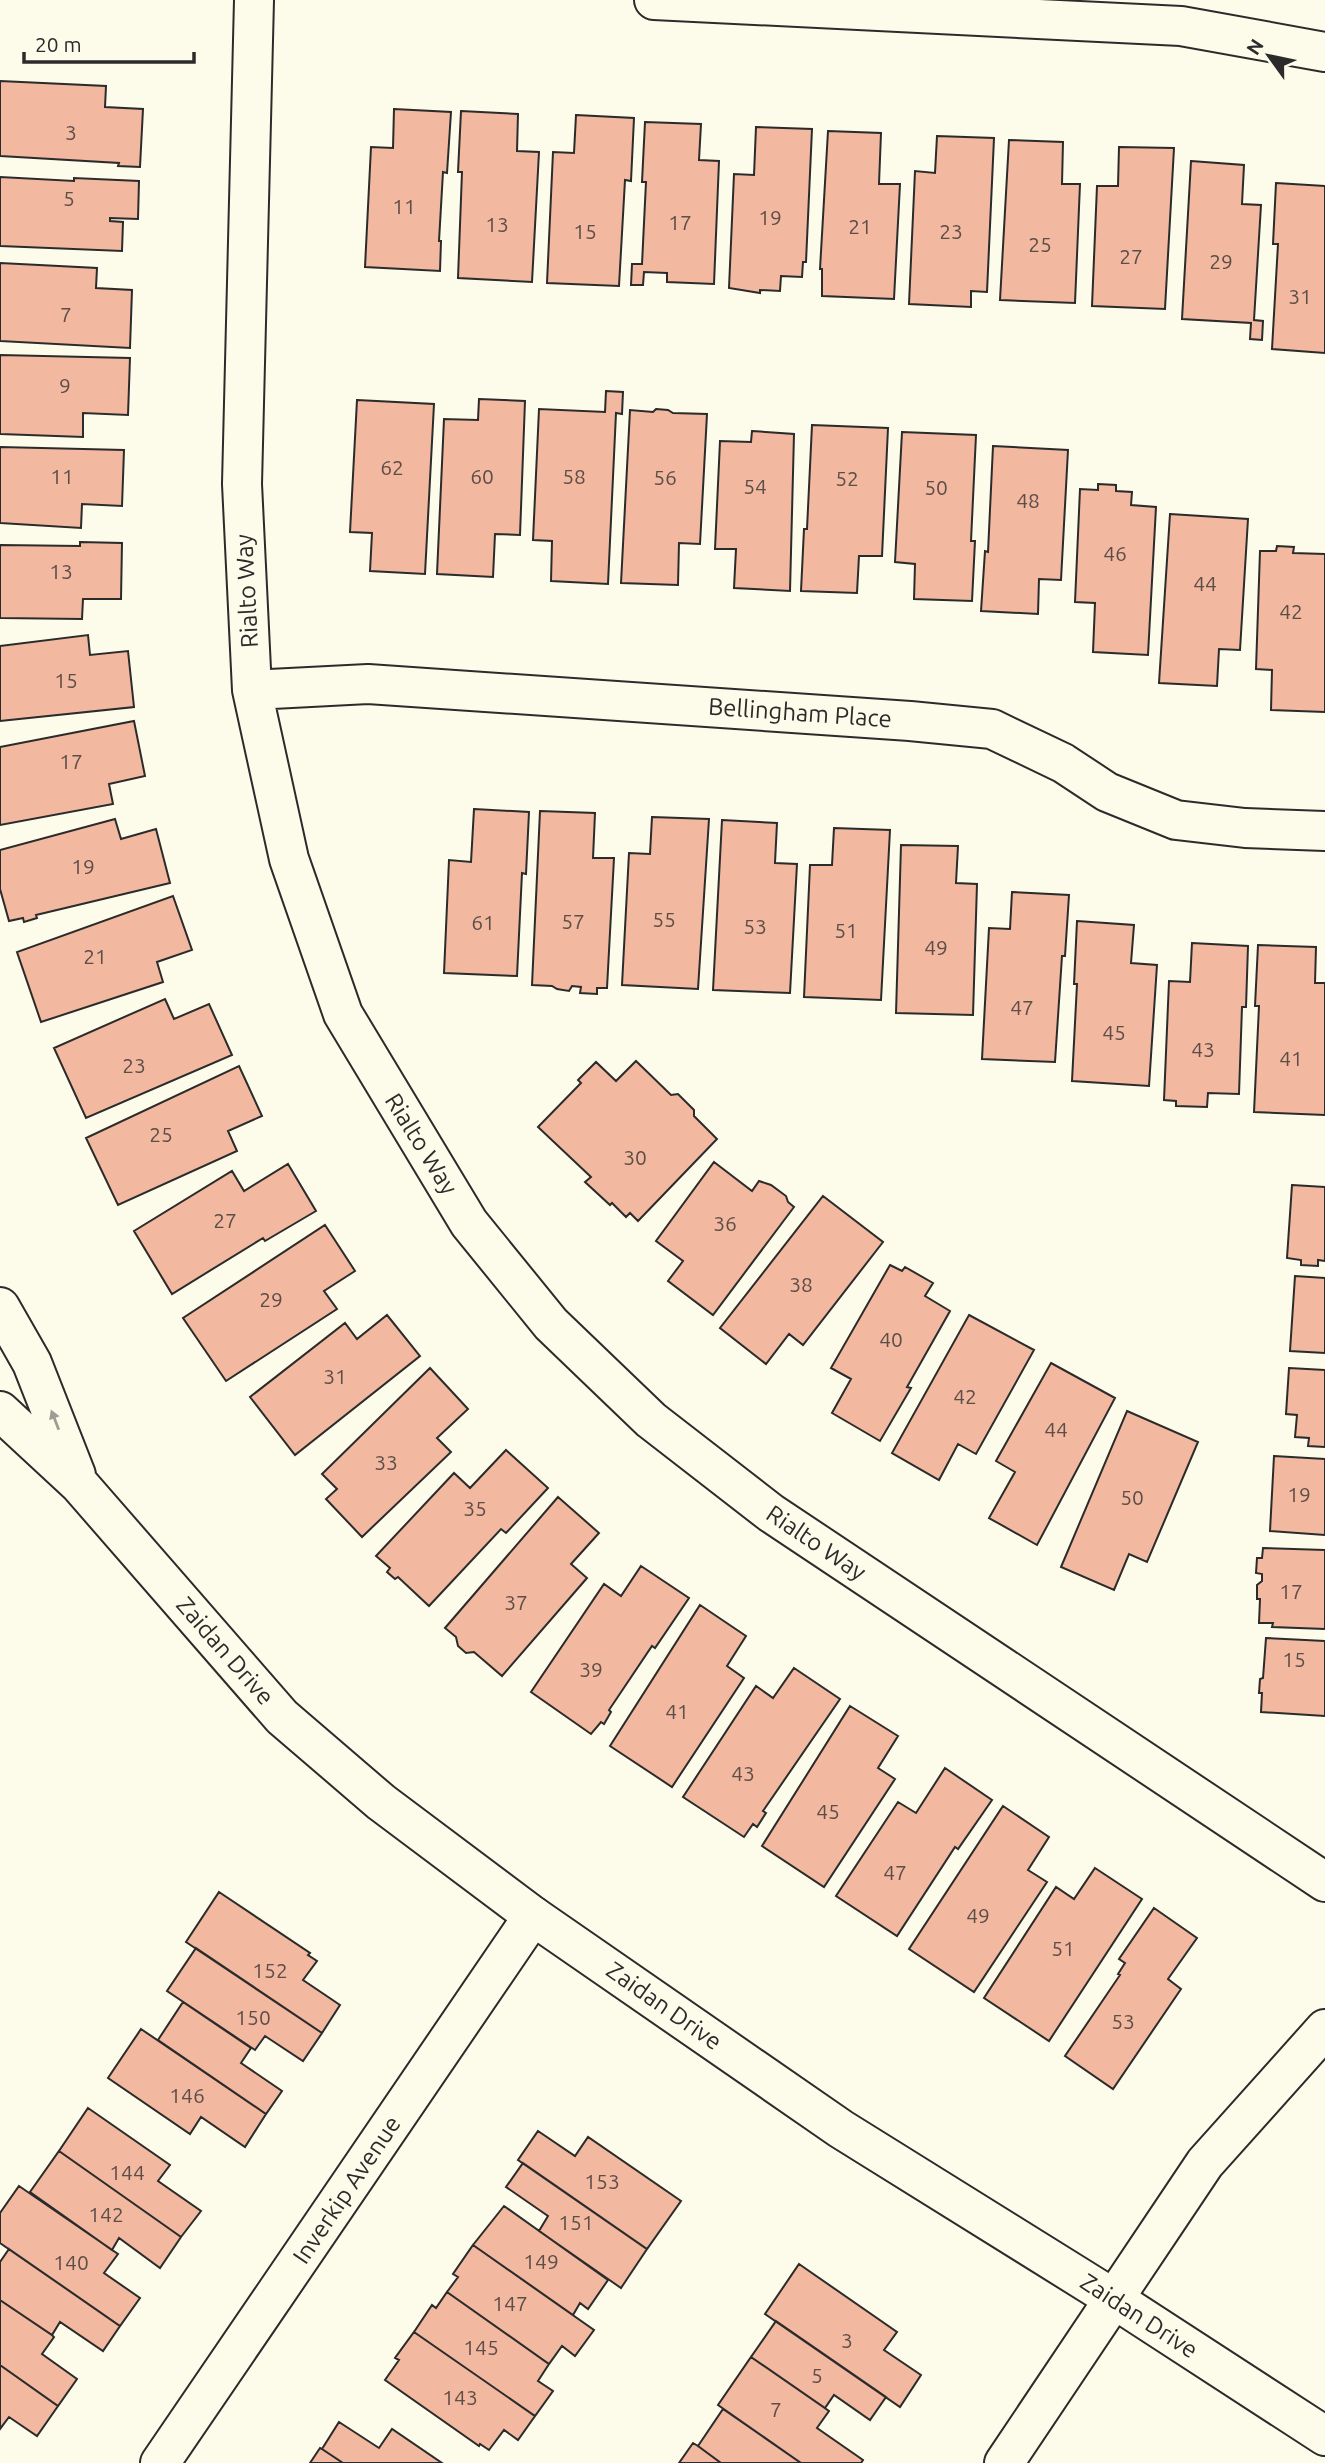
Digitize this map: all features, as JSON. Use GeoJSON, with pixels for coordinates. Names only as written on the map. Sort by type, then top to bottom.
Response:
{"type":"FeatureCollection","features":[{"type":"Feature","properties":{"kind":"street","name":"Rialto Way"},"geometry":{"type":"LineString","coordinates":[[254,0],[242,484],[252,690],[289,859],[343,1014],[469,1223],[551,1324],[650,1420],[771,1513],[1325,1882]]}},
{"type":"Feature","properties":{"kind":"street"},"geometry":{"type":"LineString","coordinates":[[654,0],[1181,26],[1325,52]]}},
{"type":"Feature","properties":{"kind":"street","name":"Bellingham Place"},"geometry":{"type":"LineString","coordinates":[[252,690],[368,684],[992,729],[1063,762],[1107,792],[1176,820],[1245,828],[1325,831]]}},
{"type":"Feature","properties":{"kind":"street","name":"Zaidan Drive"},"geometry":{"type":"LineString","coordinates":[[0,1307],[32,1363],[79,1484]]}},
{"type":"Feature","properties":{"kind":"street","name":"Zaidan Drive"},"geometry":{"type":"LineString","coordinates":[[0,1411],[79,1484],[282,1717],[381,1802],[533,1916],[841,2129],[1114,2299],[1325,2436]]}},
{"type":"Feature","properties":{"kind":"street","name":"Inverkip Avenue"},"geometry":{"type":"LineString","coordinates":[[160,2463],[533,1916]]}},
{"type":"Feature","properties":{"kind":"street"},"geometry":{"type":"LineString","coordinates":[[1004,2463],[1205,2163],[1325,2029]]}},
{"type":"Feature","properties":{"kind":"building"},"geometry":{"type":"Polygon","coordinates":[[[0,81],[106,86],[105,107],[143,109],[140,167],[118,166],[119,163],[0,156],[0,81]]]}},
{"type":"Feature","properties":{"kind":"building"},"geometry":{"type":"Polygon","coordinates":[[[394,109],[451,112],[447,173],[443,172],[440,271],[365,267],[371,147],[393,148],[394,109]]]}},
{"type":"Feature","properties":{"kind":"building"},"geometry":{"type":"Polygon","coordinates":[[[461,111],[518,114],[517,151],[539,152],[532,282],[458,278],[461,111]]]}},
{"type":"Feature","properties":{"kind":"building"},"geometry":{"type":"Polygon","coordinates":[[[576,115],[634,118],[631,181],[625,180],[619,286],[547,283],[553,152],[574,153],[576,115]]]}},
{"type":"Feature","properties":{"kind":"building"},"geometry":{"type":"Polygon","coordinates":[[[645,122],[701,124],[699,160],[719,161],[714,284],[667,282],[667,273],[644,272],[643,285],[631,285],[632,264],[642,264],[646,182],[642,182],[645,122]]]}},
{"type":"Feature","properties":{"kind":"building"},"geometry":{"type":"Polygon","coordinates":[[[756,127],[812,129],[806,262],[803,262],[802,277],[781,276],[780,291],[760,290],[760,293],[729,288],[734,174],[754,175],[756,127]]]}},
{"type":"Feature","properties":{"kind":"building"},"geometry":{"type":"Polygon","coordinates":[[[828,131],[881,133],[879,184],[900,184],[894,299],[822,296],[820,269],[828,131]]]}},
{"type":"Feature","properties":{"kind":"building"},"geometry":{"type":"Polygon","coordinates":[[[937,136],[994,138],[987,292],[971,291],[971,307],[909,304],[915,171],[935,173],[937,136]]]}},
{"type":"Feature","properties":{"kind":"building"},"geometry":{"type":"Polygon","coordinates":[[[1009,140],[1063,142],[1062,184],[1080,184],[1075,303],[1000,300],[1009,140]]]}},
{"type":"Feature","properties":{"kind":"building"},"geometry":{"type":"Polygon","coordinates":[[[1119,147],[1174,148],[1165,309],[1092,306],[1097,186],[1118,186],[1119,147]]]}},
{"type":"Feature","properties":{"kind":"building"},"geometry":{"type":"Polygon","coordinates":[[[1191,161],[1244,165],[1242,204],[1261,205],[1254,320],[1263,321],[1262,340],[1250,339],[1251,323],[1182,319],[1191,161]]]}},
{"type":"Feature","properties":{"kind":"building"},"geometry":{"type":"Polygon","coordinates":[[[0,177],[139,181],[138,219],[110,218],[110,221],[123,222],[122,251],[0,246],[0,177]]]}},
{"type":"Feature","properties":{"kind":"building"},"geometry":{"type":"Polygon","coordinates":[[[1276,183],[1325,186],[1325,353],[1272,349],[1278,244],[1273,244],[1276,183]]]}},
{"type":"Feature","properties":{"kind":"building"},"geometry":{"type":"Polygon","coordinates":[[[0,263],[97,268],[96,288],[132,290],[130,348],[0,341],[0,263]]]}},
{"type":"Feature","properties":{"kind":"building"},"geometry":{"type":"Polygon","coordinates":[[[0,355],[130,358],[128,415],[83,413],[83,437],[0,434],[0,355]]]}},
{"type":"Feature","properties":{"kind":"building"},"geometry":{"type":"Polygon","coordinates":[[[606,391],[623,392],[622,414],[616,413],[608,584],[551,581],[552,541],[533,540],[539,409],[605,412],[606,391]]]}},
{"type":"Feature","properties":{"kind":"building"},"geometry":{"type":"Polygon","coordinates":[[[479,399],[525,401],[520,535],[495,534],[493,577],[437,574],[444,419],[478,420],[479,399]]]}},
{"type":"Feature","properties":{"kind":"building"},"geometry":{"type":"Polygon","coordinates":[[[357,400],[434,404],[425,574],[370,571],[372,533],[350,532],[357,400]]]}},
{"type":"Feature","properties":{"kind":"building"},"geometry":{"type":"Polygon","coordinates":[[[656,409],[673,413],[707,414],[700,544],[679,543],[678,585],[621,583],[630,410],[653,412],[656,409]]]}},
{"type":"Feature","properties":{"kind":"building"},"geometry":{"type":"Polygon","coordinates":[[[812,425],[888,428],[882,556],[859,556],[857,593],[801,591],[812,425]]]}},
{"type":"Feature","properties":{"kind":"building"},"geometry":{"type":"Polygon","coordinates":[[[752,431],[794,434],[790,591],[734,588],[736,549],[715,549],[720,441],[751,442],[752,431]]]}},
{"type":"Feature","properties":{"kind":"building"},"geometry":{"type":"Polygon","coordinates":[[[902,432],[976,435],[971,541],[975,541],[972,601],[914,599],[915,564],[895,562],[902,432]]]}},
{"type":"Feature","properties":{"kind":"building"},"geometry":{"type":"Polygon","coordinates":[[[993,446],[1068,450],[1061,580],[1039,579],[1038,614],[981,611],[985,551],[988,552],[993,446]]]}},
{"type":"Feature","properties":{"kind":"building"},"geometry":{"type":"Polygon","coordinates":[[[0,447],[124,450],[122,506],[82,504],[81,528],[0,523],[0,447]]]}},
{"type":"Feature","properties":{"kind":"building"},"geometry":{"type":"Polygon","coordinates":[[[1098,484],[1116,485],[1116,491],[1132,492],[1131,505],[1156,507],[1148,655],[1093,652],[1095,603],[1075,602],[1080,489],[1098,490],[1098,484]]]}},
{"type":"Feature","properties":{"kind":"building"},"geometry":{"type":"Polygon","coordinates":[[[1170,514],[1248,519],[1240,650],[1219,649],[1217,686],[1159,683],[1170,514]]]}},
{"type":"Feature","properties":{"kind":"building"},"geometry":{"type":"Polygon","coordinates":[[[80,542],[122,543],[121,599],[83,599],[82,619],[0,618],[0,545],[80,546],[80,542]]]}},
{"type":"Feature","properties":{"kind":"building"},"geometry":{"type":"Polygon","coordinates":[[[1277,546],[1294,547],[1293,553],[1325,554],[1325,712],[1271,710],[1272,670],[1256,669],[1260,551],[1276,551],[1277,546]]]}},
{"type":"Feature","properties":{"kind":"building"},"geometry":{"type":"Polygon","coordinates":[[[88,635],[90,655],[128,651],[134,707],[0,721],[0,646],[88,635]]]}},
{"type":"Feature","properties":{"kind":"building"},"geometry":{"type":"Polygon","coordinates":[[[134,721],[145,776],[109,784],[113,804],[0,825],[0,747],[134,721]]]}},
{"type":"Feature","properties":{"kind":"building"},"geometry":{"type":"Polygon","coordinates":[[[474,809],[529,812],[526,874],[522,873],[517,976],[444,973],[449,860],[471,862],[474,809]]]}},
{"type":"Feature","properties":{"kind":"building"},"geometry":{"type":"Polygon","coordinates":[[[540,811],[595,813],[593,858],[614,858],[607,988],[597,988],[597,994],[580,993],[581,987],[572,986],[569,991],[552,986],[532,985],[540,811]]]}},
{"type":"Feature","properties":{"kind":"building"},"geometry":{"type":"Polygon","coordinates":[[[652,817],[709,819],[698,989],[622,985],[629,853],[650,854],[652,817]]]}},
{"type":"Feature","properties":{"kind":"building"},"geometry":{"type":"Polygon","coordinates":[[[115,819],[121,839],[156,829],[170,883],[36,915],[37,918],[24,922],[23,918],[9,921],[0,889],[0,850],[115,819]]]}},
{"type":"Feature","properties":{"kind":"building"},"geometry":{"type":"Polygon","coordinates":[[[722,820],[777,823],[775,863],[797,864],[790,993],[713,990],[722,820]]]}},
{"type":"Feature","properties":{"kind":"building"},"geometry":{"type":"Polygon","coordinates":[[[834,828],[890,830],[881,1000],[804,997],[810,865],[832,865],[834,828]]]}},
{"type":"Feature","properties":{"kind":"building"},"geometry":{"type":"Polygon","coordinates":[[[901,845],[958,846],[956,883],[977,884],[973,1015],[896,1013],[901,845]]]}},
{"type":"Feature","properties":{"kind":"building"},"geometry":{"type":"Polygon","coordinates":[[[1012,892],[1069,895],[1055,1062],[982,1059],[989,928],[1010,929],[1012,892]]]}},
{"type":"Feature","properties":{"kind":"building"},"geometry":{"type":"Polygon","coordinates":[[[173,896],[192,950],[157,962],[163,982],[41,1022],[17,952],[173,896]]]}},
{"type":"Feature","properties":{"kind":"building"},"geometry":{"type":"Polygon","coordinates":[[[1077,921],[1134,925],[1131,963],[1157,965],[1149,1086],[1072,1081],[1077,921]]]}},
{"type":"Feature","properties":{"kind":"building"},"geometry":{"type":"Polygon","coordinates":[[[1192,943],[1248,946],[1246,1007],[1242,1007],[1239,1094],[1208,1093],[1207,1107],[1176,1106],[1176,1101],[1164,1100],[1169,981],[1190,982],[1192,943]]]}},
{"type":"Feature","properties":{"kind":"building"},"geometry":{"type":"Polygon","coordinates":[[[1258,945],[1316,947],[1315,983],[1325,983],[1325,1115],[1254,1112],[1259,1006],[1255,1006],[1258,945]]]}},
{"type":"Feature","properties":{"kind":"building"},"geometry":{"type":"Polygon","coordinates":[[[165,999],[174,1019],[209,1004],[232,1055],[86,1118],[54,1048],[165,999]]]}},
{"type":"Feature","properties":{"kind":"building"},"geometry":{"type":"Polygon","coordinates":[[[636,1061],[671,1095],[678,1094],[694,1110],[694,1116],[717,1139],[638,1221],[630,1213],[626,1217],[585,1182],[591,1177],[538,1127],[581,1083],[578,1080],[596,1062],[616,1081],[636,1061]]]}},
{"type":"Feature","properties":{"kind":"building"},"geometry":{"type":"Polygon","coordinates":[[[239,1066],[262,1116],[228,1131],[237,1151],[118,1205],[86,1138],[239,1066]]]}},
{"type":"Feature","properties":{"kind":"building"},"geometry":{"type":"Polygon","coordinates":[[[714,1162],[752,1191],[759,1181],[771,1185],[786,1196],[794,1207],[713,1315],[668,1281],[683,1261],[656,1241],[714,1162]]]}},
{"type":"Feature","properties":{"kind":"building"},"geometry":{"type":"Polygon","coordinates":[[[288,1164],[316,1211],[265,1241],[263,1238],[172,1294],[134,1231],[232,1171],[244,1191],[288,1164]]]}},
{"type":"Feature","properties":{"kind":"building"},"geometry":{"type":"Polygon","coordinates":[[[1292,1185],[1325,1187],[1325,1261],[1318,1260],[1318,1266],[1301,1265],[1301,1260],[1287,1258],[1292,1185]]]}},
{"type":"Feature","properties":{"kind":"building"},"geometry":{"type":"Polygon","coordinates":[[[823,1196],[883,1242],[803,1345],[789,1334],[766,1364],[720,1328],[823,1196]]]}},
{"type":"Feature","properties":{"kind":"building"},"geometry":{"type":"Polygon","coordinates":[[[325,1225],[355,1271],[324,1291],[337,1309],[226,1381],[183,1318],[325,1225]]]}},
{"type":"Feature","properties":{"kind":"building"},"geometry":{"type":"Polygon","coordinates":[[[890,1265],[902,1271],[905,1267],[933,1283],[925,1296],[950,1311],[907,1387],[911,1388],[880,1441],[832,1413],[851,1379],[831,1368],[890,1265]]]}},
{"type":"Feature","properties":{"kind":"building"},"geometry":{"type":"Polygon","coordinates":[[[1295,1276],[1325,1278],[1325,1353],[1290,1351],[1295,1276]]]}},
{"type":"Feature","properties":{"kind":"building"},"geometry":{"type":"Polygon","coordinates":[[[387,1315],[420,1356],[295,1455],[250,1397],[345,1323],[357,1339],[387,1315]]]}},
{"type":"Feature","properties":{"kind":"building"},"geometry":{"type":"Polygon","coordinates":[[[969,1315],[1034,1350],[976,1454],[958,1444],[939,1480],[892,1453],[969,1315]]]}},
{"type":"Feature","properties":{"kind":"building"},"geometry":{"type":"Polygon","coordinates":[[[1051,1363],[1115,1398],[1037,1545],[989,1518],[1015,1472],[996,1461],[1051,1363]]]}},
{"type":"Feature","properties":{"kind":"building"},"geometry":{"type":"Polygon","coordinates":[[[430,1368],[468,1409],[437,1438],[451,1452],[362,1537],[326,1499],[337,1489],[322,1474],[430,1368]]]}},
{"type":"Feature","properties":{"kind":"building"},"geometry":{"type":"Polygon","coordinates":[[[1289,1368],[1325,1370],[1325,1447],[1308,1446],[1309,1438],[1295,1437],[1297,1415],[1286,1414],[1289,1368]]]}},
{"type":"Feature","properties":{"kind":"building"},"geometry":{"type":"Polygon","coordinates":[[[1127,1411],[1198,1442],[1147,1562],[1129,1554],[1114,1590],[1061,1567],[1127,1411]]]}},
{"type":"Feature","properties":{"kind":"building"},"geometry":{"type":"Polygon","coordinates":[[[506,1450],[548,1488],[506,1533],[501,1529],[429,1606],[398,1577],[395,1579],[387,1572],[390,1568],[376,1556],[454,1473],[470,1488],[506,1450]]]}},
{"type":"Feature","properties":{"kind":"building"},"geometry":{"type":"Polygon","coordinates":[[[1274,1456],[1325,1459],[1325,1535],[1270,1531],[1274,1456]]]}},
{"type":"Feature","properties":{"kind":"building"},"geometry":{"type":"Polygon","coordinates":[[[558,1497],[599,1533],[571,1564],[587,1578],[502,1676],[474,1652],[466,1653],[458,1646],[456,1637],[445,1628],[558,1497]]]}},
{"type":"Feature","properties":{"kind":"building"},"geometry":{"type":"Polygon","coordinates":[[[1263,1548],[1325,1550],[1325,1629],[1272,1627],[1273,1623],[1259,1623],[1260,1599],[1257,1599],[1257,1585],[1262,1581],[1262,1574],[1256,1573],[1257,1558],[1262,1558],[1263,1548]]]}},
{"type":"Feature","properties":{"kind":"building"},"geometry":{"type":"Polygon","coordinates":[[[641,1566],[689,1598],[655,1648],[652,1646],[609,1710],[611,1712],[604,1724],[601,1722],[591,1734],[531,1692],[604,1584],[621,1596],[641,1566]]]}},
{"type":"Feature","properties":{"kind":"building"},"geometry":{"type":"Polygon","coordinates":[[[700,1605],[746,1636],[727,1666],[744,1678],[672,1787],[610,1746],[700,1605]]]}},
{"type":"Feature","properties":{"kind":"building"},"geometry":{"type":"Polygon","coordinates":[[[1266,1638],[1325,1641],[1325,1716],[1261,1712],[1262,1693],[1259,1693],[1266,1638]]]}},
{"type":"Feature","properties":{"kind":"building"},"geometry":{"type":"Polygon","coordinates":[[[794,1668],[840,1699],[763,1811],[766,1813],[757,1827],[753,1824],[744,1837],[683,1797],[756,1686],[773,1698],[794,1668]]]}},
{"type":"Feature","properties":{"kind":"building"},"geometry":{"type":"Polygon","coordinates":[[[850,1706],[898,1736],[878,1768],[895,1779],[824,1887],[762,1846],[850,1706]]]}},
{"type":"Feature","properties":{"kind":"building"},"geometry":{"type":"Polygon","coordinates":[[[945,1768],[992,1800],[958,1849],[955,1847],[897,1936],[836,1896],[898,1802],[916,1813],[945,1768]]]}},
{"type":"Feature","properties":{"kind":"building"},"geometry":{"type":"Polygon","coordinates":[[[1003,1806],[1049,1837],[1028,1870],[1047,1882],[974,1992],[909,1949],[1003,1806]]]}},
{"type":"Feature","properties":{"kind":"building"},"geometry":{"type":"Polygon","coordinates":[[[1095,1868],[1142,1899],[1049,2041],[984,1998],[1056,1887],[1074,1899],[1095,1868]]]}},
{"type":"Feature","properties":{"kind":"building"},"geometry":{"type":"Polygon","coordinates":[[[219,1892],[310,1953],[308,1955],[317,1961],[303,1980],[340,2005],[322,2033],[186,1942],[219,1892]]]}},
{"type":"Feature","properties":{"kind":"building"},"geometry":{"type":"Polygon","coordinates":[[[1154,1908],[1197,1938],[1168,1979],[1181,1989],[1113,2089],[1065,2056],[1120,1975],[1118,1974],[1125,1963],[1119,1959],[1154,1908]]]}},
{"type":"Feature","properties":{"kind":"building"},"geometry":{"type":"Polygon","coordinates":[[[196,1948],[322,2033],[303,2061],[265,2036],[255,2050],[167,1991],[196,1948]]]}},
{"type":"Feature","properties":{"kind":"building"},"geometry":{"type":"Polygon","coordinates":[[[183,2002],[251,2048],[241,2063],[282,2091],[266,2114],[158,2040],[183,2002]]]}},
{"type":"Feature","properties":{"kind":"building"},"geometry":{"type":"Polygon","coordinates":[[[141,2029],[266,2114],[245,2147],[201,2117],[190,2134],[108,2078],[141,2029]]]}},
{"type":"Feature","properties":{"kind":"building"},"geometry":{"type":"Polygon","coordinates":[[[88,2108],[170,2165],[158,2181],[201,2211],[181,2237],[59,2151],[88,2108]]]}},
{"type":"Feature","properties":{"kind":"building"},"geometry":{"type":"Polygon","coordinates":[[[538,2131],[575,2156],[588,2137],[681,2201],[647,2249],[518,2160],[538,2131]]]}},
{"type":"Feature","properties":{"kind":"building"},"geometry":{"type":"Polygon","coordinates":[[[59,2151],[181,2237],[160,2268],[119,2238],[112,2250],[30,2192],[59,2151]]]}},
{"type":"Feature","properties":{"kind":"building"},"geometry":{"type":"Polygon","coordinates":[[[523,2163],[647,2249],[621,2288],[539,2231],[548,2216],[506,2187],[523,2163]]]}},
{"type":"Feature","properties":{"kind":"building"},"geometry":{"type":"Polygon","coordinates":[[[19,2186],[118,2254],[104,2273],[140,2298],[120,2326],[0,2243],[0,2213],[19,2186]]]}},
{"type":"Feature","properties":{"kind":"building"},"geometry":{"type":"Polygon","coordinates":[[[504,2206],[608,2280],[588,2309],[580,2303],[573,2315],[473,2245],[504,2206]]]}},
{"type":"Feature","properties":{"kind":"building"},"geometry":{"type":"Polygon","coordinates":[[[473,2245],[594,2330],[575,2356],[562,2346],[549,2364],[447,2292],[458,2277],[453,2274],[473,2245]]]}},
{"type":"Feature","properties":{"kind":"building"},"geometry":{"type":"Polygon","coordinates":[[[9,2249],[120,2326],[103,2351],[60,2322],[52,2335],[0,2300],[0,2262],[9,2249]]]}},
{"type":"Feature","properties":{"kind":"building"},"geometry":{"type":"Polygon","coordinates":[[[799,2264],[897,2332],[884,2350],[921,2375],[900,2407],[765,2314],[799,2264]]]}},
{"type":"Feature","properties":{"kind":"building"},"geometry":{"type":"Polygon","coordinates":[[[447,2292],[549,2364],[538,2381],[553,2391],[535,2416],[414,2332],[432,2305],[436,2308],[447,2292]]]}},
{"type":"Feature","properties":{"kind":"building"},"geometry":{"type":"Polygon","coordinates":[[[0,2300],[54,2337],[42,2354],[77,2379],[58,2406],[0,2365],[0,2300]]]}},
{"type":"Feature","properties":{"kind":"building"},"geometry":{"type":"Polygon","coordinates":[[[776,2321],[886,2397],[870,2420],[834,2395],[825,2408],[751,2357],[776,2321]]]}},
{"type":"Feature","properties":{"kind":"building"},"geometry":{"type":"Polygon","coordinates":[[[414,2332],[535,2416],[518,2440],[504,2430],[489,2450],[480,2444],[479,2446],[385,2380],[399,2360],[395,2358],[414,2332]]]}},
{"type":"Feature","properties":{"kind":"building"},"geometry":{"type":"Polygon","coordinates":[[[751,2357],[829,2411],[817,2428],[863,2460],[861,2463],[801,2463],[718,2405],[751,2357]]]}},
{"type":"Feature","properties":{"kind":"building"},"geometry":{"type":"Polygon","coordinates":[[[0,2365],[58,2406],[37,2436],[9,2417],[0,2429],[0,2365]]]}},
{"type":"Feature","properties":{"kind":"building"},"geometry":{"type":"Polygon","coordinates":[[[723,2409],[801,2463],[721,2463],[698,2446],[723,2409]]]}},
{"type":"Feature","properties":{"kind":"building"},"geometry":{"type":"Polygon","coordinates":[[[339,2422],[379,2448],[392,2429],[442,2463],[343,2463],[322,2449],[339,2422]]]}},
{"type":"Feature","properties":{"kind":"building"},"geometry":{"type":"Polygon","coordinates":[[[693,2443],[698,2446],[721,2463],[679,2463],[693,2443]]]}},
{"type":"Feature","properties":{"kind":"building"},"geometry":{"type":"Polygon","coordinates":[[[320,2448],[322,2449],[343,2463],[310,2463],[320,2448]]]}}]}
